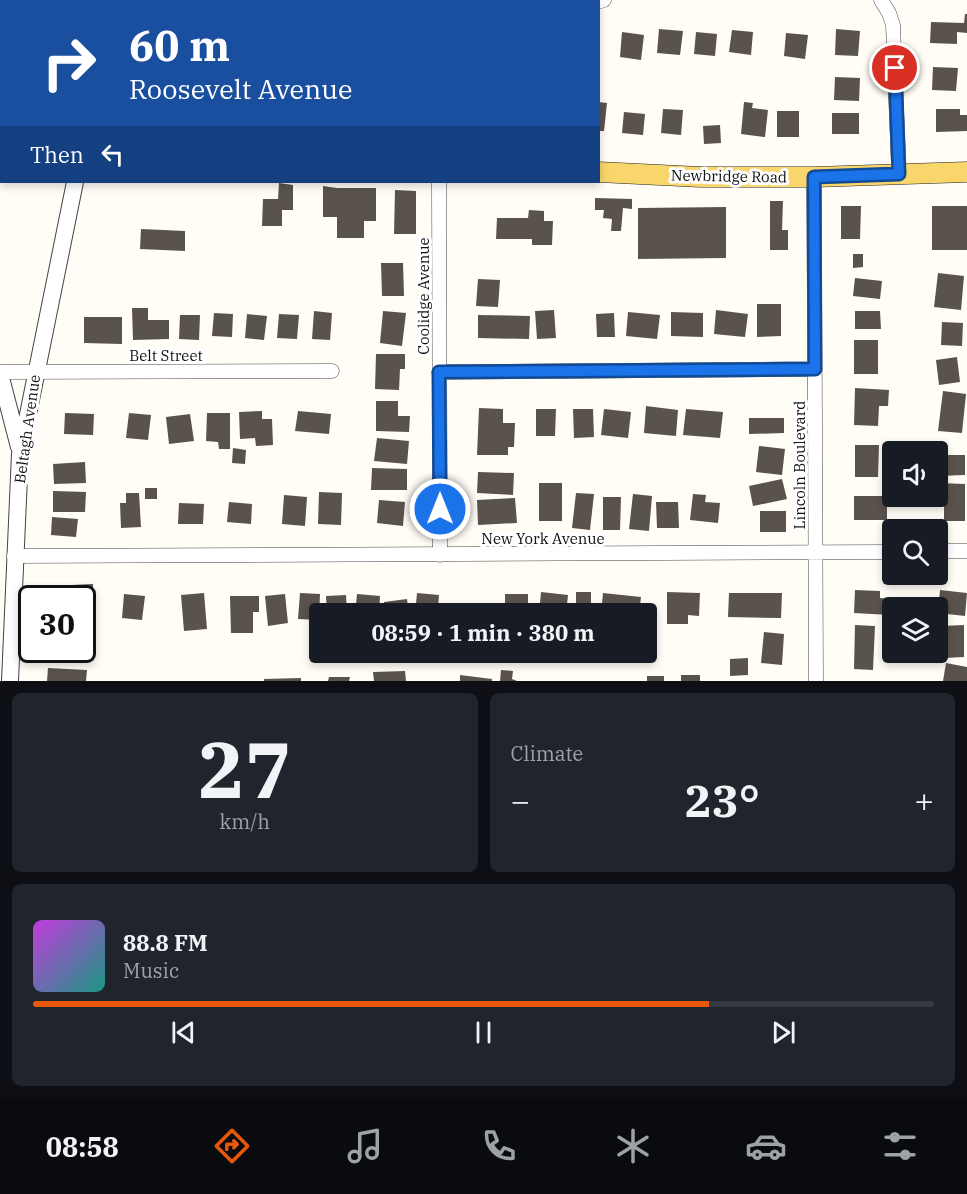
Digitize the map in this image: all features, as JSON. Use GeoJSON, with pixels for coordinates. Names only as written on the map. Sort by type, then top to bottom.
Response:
{"type":"FeatureCollection","features":[{"type":"Feature","properties":{"kind":"main road","name":"Newbridge Road"},"geometry":{"type":"LineString","coordinates":[[600,172],[701,177],[814,177],[967,172]]}},
{"type":"Feature","properties":{"kind":"street"},"geometry":{"type":"LineString","coordinates":[[882,0],[893,25],[899,174]]}},
{"type":"Feature","properties":{"kind":"street","name":"Lincoln Boulevard"},"geometry":{"type":"LineString","coordinates":[[814,177],[816,681]]}},
{"type":"Feature","properties":{"kind":"street","name":"Beltagh Avenue"},"geometry":{"type":"LineString","coordinates":[[10,681],[20,454],[75,183]]}},
{"type":"Feature","properties":{"kind":"street","name":"Coolidge Avenue"},"geometry":{"type":"LineString","coordinates":[[439,183],[440,555]]}},
{"type":"Feature","properties":{"kind":"street"},"geometry":{"type":"LineString","coordinates":[[439,372],[815,369]]}},
{"type":"Feature","properties":{"kind":"street","name":"Belt Street"},"geometry":{"type":"LineString","coordinates":[[0,373],[332,371]]}},
{"type":"Feature","properties":{"kind":"street"},"geometry":{"type":"LineString","coordinates":[[0,373],[20,454]]}},
{"type":"Feature","properties":{"kind":"street"},"geometry":{"type":"LineString","coordinates":[[948,551],[967,551]]}},
{"type":"Feature","properties":{"kind":"street","name":"New York Avenue"},"geometry":{"type":"LineString","coordinates":[[14,556],[882,552]]}},
{"type":"Feature","properties":{"kind":"building"},"geometry":{"type":"Polygon","coordinates":[[[965,14],[967,14],[967,33],[957,32],[957,44],[930,43],[931,22],[964,23],[965,14]]]}},
{"type":"Feature","properties":{"kind":"building"},"geometry":{"type":"Polygon","coordinates":[[[659,29],[683,31],[680,55],[657,53],[659,29]]]}},
{"type":"Feature","properties":{"kind":"building"},"geometry":{"type":"Polygon","coordinates":[[[836,29],[860,31],[858,56],[835,55],[836,29]]]}},
{"type":"Feature","properties":{"kind":"building"},"geometry":{"type":"Polygon","coordinates":[[[732,30],[753,32],[751,55],[729,52],[732,30]]]}},
{"type":"Feature","properties":{"kind":"building"},"geometry":{"type":"Polygon","coordinates":[[[622,32],[644,35],[641,60],[620,57],[622,32]]]}},
{"type":"Feature","properties":{"kind":"building"},"geometry":{"type":"Polygon","coordinates":[[[696,32],[717,34],[715,56],[694,54],[696,32]]]}},
{"type":"Feature","properties":{"kind":"building"},"geometry":{"type":"Polygon","coordinates":[[[786,33],[808,35],[805,59],[784,56],[786,33]]]}},
{"type":"Feature","properties":{"kind":"building"},"geometry":{"type":"Polygon","coordinates":[[[933,67],[958,68],[956,91],[932,90],[933,67]]]}},
{"type":"Feature","properties":{"kind":"building"},"geometry":{"type":"Polygon","coordinates":[[[835,77],[860,78],[859,101],[834,100],[835,77]]]}},
{"type":"Feature","properties":{"kind":"building"},"geometry":{"type":"Polygon","coordinates":[[[600,102],[607,103],[604,131],[600,131],[600,102]]]}},
{"type":"Feature","properties":{"kind":"building"},"geometry":{"type":"Polygon","coordinates":[[[744,102],[753,103],[752,108],[768,110],[765,137],[741,134],[744,102]]]}},
{"type":"Feature","properties":{"kind":"building"},"geometry":{"type":"Polygon","coordinates":[[[663,109],[683,110],[681,135],[661,133],[663,109]]]}},
{"type":"Feature","properties":{"kind":"building"},"geometry":{"type":"Polygon","coordinates":[[[936,109],[960,109],[960,115],[967,115],[967,131],[936,132],[936,109]]]}},
{"type":"Feature","properties":{"kind":"building"},"geometry":{"type":"Polygon","coordinates":[[[777,111],[799,111],[799,137],[777,137],[777,111]]]}},
{"type":"Feature","properties":{"kind":"building"},"geometry":{"type":"Polygon","coordinates":[[[624,112],[645,114],[643,135],[622,133],[624,112]]]}},
{"type":"Feature","properties":{"kind":"building"},"geometry":{"type":"Polygon","coordinates":[[[832,113],[859,113],[859,134],[832,134],[832,113]]]}},
{"type":"Feature","properties":{"kind":"building"},"geometry":{"type":"Polygon","coordinates":[[[720,125],[721,143],[704,144],[703,126],[720,125]]]}},
{"type":"Feature","properties":{"kind":"building"},"geometry":{"type":"Polygon","coordinates":[[[279,183],[293,185],[293,210],[282,210],[282,226],[262,226],[263,199],[278,199],[279,183]]]}},
{"type":"Feature","properties":{"kind":"building"},"geometry":{"type":"Polygon","coordinates":[[[323,186],[376,188],[376,221],[364,221],[364,238],[337,238],[337,217],[323,217],[323,186]]]}},
{"type":"Feature","properties":{"kind":"building"},"geometry":{"type":"Polygon","coordinates":[[[395,190],[416,191],[416,234],[394,234],[395,190]]]}},
{"type":"Feature","properties":{"kind":"building"},"geometry":{"type":"Polygon","coordinates":[[[595,198],[632,199],[632,209],[623,208],[621,231],[611,231],[612,219],[603,218],[604,210],[595,210],[595,198]]]}},
{"type":"Feature","properties":{"kind":"building"},"geometry":{"type":"Polygon","coordinates":[[[770,201],[783,201],[782,230],[788,230],[788,250],[770,250],[770,201]]]}},
{"type":"Feature","properties":{"kind":"building"},"geometry":{"type":"Polygon","coordinates":[[[841,206],[861,206],[860,239],[841,239],[841,206]]]}},
{"type":"Feature","properties":{"kind":"building"},"geometry":{"type":"Polygon","coordinates":[[[932,206],[967,206],[967,250],[932,250],[932,206]]]}},
{"type":"Feature","properties":{"kind":"building"},"geometry":{"type":"Polygon","coordinates":[[[726,207],[726,258],[638,259],[638,208],[726,207]]]}},
{"type":"Feature","properties":{"kind":"building"},"geometry":{"type":"Polygon","coordinates":[[[529,210],[544,211],[544,221],[553,221],[552,245],[532,245],[532,239],[496,239],[497,218],[528,218],[529,210]]]}},
{"type":"Feature","properties":{"kind":"building"},"geometry":{"type":"Polygon","coordinates":[[[141,229],[185,231],[185,251],[140,249],[141,229]]]}},
{"type":"Feature","properties":{"kind":"building"},"geometry":{"type":"Polygon","coordinates":[[[853,254],[863,254],[863,267],[853,268],[853,254]]]}},
{"type":"Feature","properties":{"kind":"building"},"geometry":{"type":"Polygon","coordinates":[[[381,263],[403,263],[404,296],[382,296],[381,263]]]}},
{"type":"Feature","properties":{"kind":"building"},"geometry":{"type":"Polygon","coordinates":[[[938,273],[964,276],[961,310],[934,307],[938,273]]]}},
{"type":"Feature","properties":{"kind":"building"},"geometry":{"type":"Polygon","coordinates":[[[855,278],[882,281],[880,299],[853,296],[855,278]]]}},
{"type":"Feature","properties":{"kind":"building"},"geometry":{"type":"Polygon","coordinates":[[[478,279],[500,280],[498,307],[476,306],[478,279]]]}},
{"type":"Feature","properties":{"kind":"building"},"geometry":{"type":"Polygon","coordinates":[[[757,304],[781,304],[781,336],[757,337],[757,304]]]}},
{"type":"Feature","properties":{"kind":"building"},"geometry":{"type":"Polygon","coordinates":[[[132,308],[148,308],[148,320],[169,320],[169,339],[133,340],[132,308]]]}},
{"type":"Feature","properties":{"kind":"building"},"geometry":{"type":"Polygon","coordinates":[[[554,310],[556,338],[537,339],[535,311],[554,310]]]}},
{"type":"Feature","properties":{"kind":"building"},"geometry":{"type":"Polygon","coordinates":[[[716,310],[748,314],[745,337],[714,334],[716,310]]]}},
{"type":"Feature","properties":{"kind":"building"},"geometry":{"type":"Polygon","coordinates":[[[314,311],[332,313],[330,340],[312,339],[314,311]]]}},
{"type":"Feature","properties":{"kind":"building"},"geometry":{"type":"Polygon","coordinates":[[[383,311],[406,313],[402,346],[380,343],[383,311]]]}},
{"type":"Feature","properties":{"kind":"building"},"geometry":{"type":"Polygon","coordinates":[[[855,311],[880,311],[881,329],[855,329],[855,311]]]}},
{"type":"Feature","properties":{"kind":"building"},"geometry":{"type":"Polygon","coordinates":[[[628,312],[660,315],[657,339],[626,336],[628,312]]]}},
{"type":"Feature","properties":{"kind":"building"},"geometry":{"type":"Polygon","coordinates":[[[671,312],[703,313],[703,337],[671,336],[671,312]]]}},
{"type":"Feature","properties":{"kind":"building"},"geometry":{"type":"Polygon","coordinates":[[[214,313],[233,314],[232,337],[212,336],[214,313]]]}},
{"type":"Feature","properties":{"kind":"building"},"geometry":{"type":"Polygon","coordinates":[[[614,313],[615,337],[597,337],[596,314],[614,313]]]}},
{"type":"Feature","properties":{"kind":"building"},"geometry":{"type":"Polygon","coordinates":[[[247,314],[267,316],[264,340],[245,338],[247,314]]]}},
{"type":"Feature","properties":{"kind":"building"},"geometry":{"type":"Polygon","coordinates":[[[279,314],[299,315],[297,339],[277,338],[279,314]]]}},
{"type":"Feature","properties":{"kind":"building"},"geometry":{"type":"Polygon","coordinates":[[[180,315],[200,315],[199,340],[179,339],[180,315]]]}},
{"type":"Feature","properties":{"kind":"building"},"geometry":{"type":"Polygon","coordinates":[[[478,315],[530,316],[529,339],[478,338],[478,315]]]}},
{"type":"Feature","properties":{"kind":"building"},"geometry":{"type":"Polygon","coordinates":[[[84,317],[122,317],[122,344],[84,343],[84,317]]]}},
{"type":"Feature","properties":{"kind":"building"},"geometry":{"type":"Polygon","coordinates":[[[942,322],[963,323],[962,346],[941,345],[942,322]]]}},
{"type":"Feature","properties":{"kind":"building"},"geometry":{"type":"Polygon","coordinates":[[[854,340],[878,340],[878,374],[854,374],[854,340]]]}},
{"type":"Feature","properties":{"kind":"building"},"geometry":{"type":"Polygon","coordinates":[[[376,354],[405,354],[405,369],[400,369],[399,390],[375,389],[376,354]]]}},
{"type":"Feature","properties":{"kind":"building"},"geometry":{"type":"Polygon","coordinates":[[[957,357],[960,382],[939,385],[936,360],[957,357]]]}},
{"type":"Feature","properties":{"kind":"building"},"geometry":{"type":"Polygon","coordinates":[[[855,388],[889,390],[888,406],[879,406],[878,426],[854,425],[855,388]]]}},
{"type":"Feature","properties":{"kind":"building"},"geometry":{"type":"Polygon","coordinates":[[[943,391],[966,394],[962,433],[938,431],[943,391]]]}},
{"type":"Feature","properties":{"kind":"building"},"geometry":{"type":"Polygon","coordinates":[[[376,401],[398,401],[398,416],[410,416],[409,432],[376,431],[376,401]]]}},
{"type":"Feature","properties":{"kind":"building"},"geometry":{"type":"Polygon","coordinates":[[[646,406],[678,410],[676,436],[644,433],[646,406]]]}},
{"type":"Feature","properties":{"kind":"building"},"geometry":{"type":"Polygon","coordinates":[[[479,408],[503,409],[503,423],[515,423],[514,447],[508,447],[508,455],[477,455],[479,408]]]}},
{"type":"Feature","properties":{"kind":"building"},"geometry":{"type":"Polygon","coordinates":[[[536,409],[556,409],[555,436],[536,436],[536,409]]]}},
{"type":"Feature","properties":{"kind":"building"},"geometry":{"type":"Polygon","coordinates":[[[573,409],[593,409],[594,437],[574,438],[573,409]]]}},
{"type":"Feature","properties":{"kind":"building"},"geometry":{"type":"Polygon","coordinates":[[[604,409],[631,412],[628,438],[601,435],[604,409]]]}},
{"type":"Feature","properties":{"kind":"building"},"geometry":{"type":"Polygon","coordinates":[[[686,409],[723,412],[720,438],[683,435],[686,409]]]}},
{"type":"Feature","properties":{"kind":"building"},"geometry":{"type":"Polygon","coordinates":[[[262,411],[262,419],[272,419],[273,445],[256,446],[255,438],[240,439],[239,412],[262,411]]]}},
{"type":"Feature","properties":{"kind":"building"},"geometry":{"type":"Polygon","coordinates":[[[298,411],[331,414],[329,434],[295,431],[298,411]]]}},
{"type":"Feature","properties":{"kind":"building"},"geometry":{"type":"Polygon","coordinates":[[[65,413],[94,414],[93,435],[64,434],[65,413]]]}},
{"type":"Feature","properties":{"kind":"building"},"geometry":{"type":"Polygon","coordinates":[[[129,413],[151,415],[148,440],[126,438],[129,413]]]}},
{"type":"Feature","properties":{"kind":"building"},"geometry":{"type":"Polygon","coordinates":[[[207,413],[230,413],[230,449],[219,449],[218,442],[206,441],[207,413]]]}},
{"type":"Feature","properties":{"kind":"building"},"geometry":{"type":"Polygon","coordinates":[[[190,414],[194,441],[169,444],[166,417],[190,414]]]}},
{"type":"Feature","properties":{"kind":"building"},"geometry":{"type":"Polygon","coordinates":[[[749,418],[784,418],[784,433],[749,434],[749,418]]]}},
{"type":"Feature","properties":{"kind":"building"},"geometry":{"type":"Polygon","coordinates":[[[377,438],[409,441],[407,464],[374,461],[377,438]]]}},
{"type":"Feature","properties":{"kind":"building"},"geometry":{"type":"Polygon","coordinates":[[[855,445],[879,445],[878,477],[855,477],[855,445]]]}},
{"type":"Feature","properties":{"kind":"building"},"geometry":{"type":"Polygon","coordinates":[[[759,446],[785,449],[782,475],[756,472],[759,446]]]}},
{"type":"Feature","properties":{"kind":"building"},"geometry":{"type":"Polygon","coordinates":[[[233,448],[246,450],[245,464],[232,463],[233,448]]]}},
{"type":"Feature","properties":{"kind":"building"},"geometry":{"type":"Polygon","coordinates":[[[948,455],[965,455],[965,475],[948,476],[948,455]]]}},
{"type":"Feature","properties":{"kind":"building"},"geometry":{"type":"Polygon","coordinates":[[[85,462],[86,483],[54,484],[53,464],[85,462]]]}},
{"type":"Feature","properties":{"kind":"building"},"geometry":{"type":"Polygon","coordinates":[[[372,468],[407,469],[407,490],[371,490],[372,468]]]}},
{"type":"Feature","properties":{"kind":"building"},"geometry":{"type":"Polygon","coordinates":[[[478,472],[514,473],[513,495],[477,493],[478,472]]]}},
{"type":"Feature","properties":{"kind":"building"},"geometry":{"type":"Polygon","coordinates":[[[782,479],[787,499],[753,506],[749,486],[782,479]]]}},
{"type":"Feature","properties":{"kind":"building"},"geometry":{"type":"Polygon","coordinates":[[[539,483],[562,483],[562,521],[539,521],[539,483]]]}},
{"type":"Feature","properties":{"kind":"building"},"geometry":{"type":"Polygon","coordinates":[[[948,483],[965,484],[965,521],[944,519],[944,507],[948,507],[948,483]]]}},
{"type":"Feature","properties":{"kind":"building"},"geometry":{"type":"Polygon","coordinates":[[[145,488],[157,488],[157,499],[145,499],[145,488]]]}},
{"type":"Feature","properties":{"kind":"building"},"geometry":{"type":"Polygon","coordinates":[[[53,491],[86,492],[85,512],[53,512],[53,491]]]}},
{"type":"Feature","properties":{"kind":"building"},"geometry":{"type":"Polygon","coordinates":[[[319,492],[342,493],[341,525],[318,524],[319,492]]]}},
{"type":"Feature","properties":{"kind":"building"},"geometry":{"type":"Polygon","coordinates":[[[126,493],[139,493],[141,527],[121,528],[120,503],[126,503],[126,493]]]}},
{"type":"Feature","properties":{"kind":"building"},"geometry":{"type":"Polygon","coordinates":[[[576,493],[594,494],[590,530],[572,528],[576,493]]]}},
{"type":"Feature","properties":{"kind":"building"},"geometry":{"type":"Polygon","coordinates":[[[633,494],[652,496],[649,531],[629,529],[633,494]]]}},
{"type":"Feature","properties":{"kind":"building"},"geometry":{"type":"Polygon","coordinates":[[[693,494],[706,495],[705,502],[720,503],[718,523],[690,520],[693,494]]]}},
{"type":"Feature","properties":{"kind":"building"},"geometry":{"type":"Polygon","coordinates":[[[284,495],[307,497],[305,526],[282,524],[284,495]]]}},
{"type":"Feature","properties":{"kind":"building"},"geometry":{"type":"Polygon","coordinates":[[[854,496],[882,496],[882,507],[887,507],[887,519],[854,520],[854,496]]]}},
{"type":"Feature","properties":{"kind":"building"},"geometry":{"type":"Polygon","coordinates":[[[603,497],[621,497],[620,530],[603,530],[603,497]]]}},
{"type":"Feature","properties":{"kind":"building"},"geometry":{"type":"Polygon","coordinates":[[[515,498],[517,523],[478,525],[477,500],[515,498]]]}},
{"type":"Feature","properties":{"kind":"building"},"geometry":{"type":"Polygon","coordinates":[[[379,500],[405,502],[403,526],[377,523],[379,500]]]}},
{"type":"Feature","properties":{"kind":"building"},"geometry":{"type":"Polygon","coordinates":[[[229,502],[252,504],[251,524],[227,522],[229,502]]]}},
{"type":"Feature","properties":{"kind":"building"},"geometry":{"type":"Polygon","coordinates":[[[656,502],[678,502],[679,528],[657,528],[656,502]]]}},
{"type":"Feature","properties":{"kind":"building"},"geometry":{"type":"Polygon","coordinates":[[[179,503],[204,504],[203,524],[178,524],[179,503]]]}},
{"type":"Feature","properties":{"kind":"building"},"geometry":{"type":"Polygon","coordinates":[[[760,511],[786,511],[786,532],[760,532],[760,511]]]}},
{"type":"Feature","properties":{"kind":"building"},"geometry":{"type":"Polygon","coordinates":[[[52,517],[78,519],[76,537],[51,535],[52,517]]]}},
{"type":"Feature","properties":{"kind":"building"},"geometry":{"type":"Polygon","coordinates":[[[855,590],[880,591],[882,615],[854,613],[855,590]]]}},
{"type":"Feature","properties":{"kind":"building"},"geometry":{"type":"Polygon","coordinates":[[[940,590],[967,593],[965,616],[948,614],[948,597],[939,597],[940,590]]]}},
{"type":"Feature","properties":{"kind":"building"},"geometry":{"type":"Polygon","coordinates":[[[541,592],[568,595],[567,603],[540,603],[541,592]]]}},
{"type":"Feature","properties":{"kind":"building"},"geometry":{"type":"Polygon","coordinates":[[[576,592],[591,592],[591,603],[576,603],[576,592]]]}},
{"type":"Feature","properties":{"kind":"building"},"geometry":{"type":"Polygon","coordinates":[[[667,592],[700,593],[699,616],[688,615],[688,624],[667,624],[667,592]]]}},
{"type":"Feature","properties":{"kind":"building"},"geometry":{"type":"Polygon","coordinates":[[[204,593],[207,629],[184,631],[181,595],[204,593]]]}},
{"type":"Feature","properties":{"kind":"building"},"geometry":{"type":"Polygon","coordinates":[[[300,593],[320,594],[320,603],[309,603],[309,620],[298,619],[300,593]]]}},
{"type":"Feature","properties":{"kind":"building"},"geometry":{"type":"Polygon","coordinates":[[[417,593],[439,595],[438,603],[416,603],[417,593]]]}},
{"type":"Feature","properties":{"kind":"building"},"geometry":{"type":"Polygon","coordinates":[[[603,593],[641,597],[640,603],[602,603],[603,593]]]}},
{"type":"Feature","properties":{"kind":"building"},"geometry":{"type":"Polygon","coordinates":[[[729,593],[782,593],[781,618],[728,617],[729,593]]]}},
{"type":"Feature","properties":{"kind":"building"},"geometry":{"type":"Polygon","coordinates":[[[124,594],[145,596],[142,620],[122,618],[124,594]]]}},
{"type":"Feature","properties":{"kind":"building"},"geometry":{"type":"Polygon","coordinates":[[[285,594],[288,623],[268,626],[265,596],[285,594]]]}},
{"type":"Feature","properties":{"kind":"building"},"geometry":{"type":"Polygon","coordinates":[[[357,594],[380,596],[380,603],[356,603],[357,594]]]}},
{"type":"Feature","properties":{"kind":"building"},"geometry":{"type":"Polygon","coordinates":[[[505,594],[528,594],[528,603],[505,603],[505,594]]]}},
{"type":"Feature","properties":{"kind":"building"},"geometry":{"type":"Polygon","coordinates":[[[346,595],[346,603],[326,603],[326,596],[346,595]]]}},
{"type":"Feature","properties":{"kind":"building"},"geometry":{"type":"Polygon","coordinates":[[[230,596],[259,596],[259,612],[253,612],[253,633],[231,633],[230,596]]]}},
{"type":"Feature","properties":{"kind":"building"},"geometry":{"type":"Polygon","coordinates":[[[407,599],[408,603],[384,603],[407,599]]]}},
{"type":"Feature","properties":{"kind":"building"},"geometry":{"type":"Polygon","coordinates":[[[855,625],[875,626],[873,670],[854,669],[855,625]]]}},
{"type":"Feature","properties":{"kind":"building"},"geometry":{"type":"Polygon","coordinates":[[[964,625],[964,657],[948,658],[948,626],[964,625]]]}},
{"type":"Feature","properties":{"kind":"building"},"geometry":{"type":"Polygon","coordinates":[[[764,632],[784,634],[782,665],[761,663],[764,632]]]}},
{"type":"Feature","properties":{"kind":"building"},"geometry":{"type":"Polygon","coordinates":[[[748,658],[748,675],[730,676],[730,659],[748,658]]]}},
{"type":"Feature","properties":{"kind":"building"},"geometry":{"type":"Polygon","coordinates":[[[946,663],[967,667],[967,681],[943,681],[946,663]]]}},
{"type":"Feature","properties":{"kind":"building"},"geometry":{"type":"Polygon","coordinates":[[[48,668],[87,670],[86,681],[47,681],[48,668]]]}},
{"type":"Feature","properties":{"kind":"building"},"geometry":{"type":"Polygon","coordinates":[[[501,670],[513,671],[512,679],[517,681],[500,681],[501,670]]]}},
{"type":"Feature","properties":{"kind":"building"},"geometry":{"type":"Polygon","coordinates":[[[405,671],[406,681],[374,681],[373,672],[405,671]]]}},
{"type":"Feature","properties":{"kind":"building"},"geometry":{"type":"Polygon","coordinates":[[[460,675],[492,679],[492,681],[460,681],[460,675]]]}},
{"type":"Feature","properties":{"kind":"building"},"geometry":{"type":"Polygon","coordinates":[[[681,675],[700,675],[700,681],[681,681],[681,675]]]}},
{"type":"Feature","properties":{"kind":"building"},"geometry":{"type":"Polygon","coordinates":[[[647,676],[664,676],[664,681],[647,681],[647,676]]]}},
{"type":"Feature","properties":{"kind":"building"},"geometry":{"type":"Polygon","coordinates":[[[329,677],[350,677],[349,681],[328,681],[329,677]]]}},
{"type":"Feature","properties":{"kind":"building"},"geometry":{"type":"Polygon","coordinates":[[[301,678],[301,681],[264,681],[264,679],[301,678]]]}},
{"type":"Feature","properties":{"kind":"route"},"geometry":{"type":"LineString","coordinates":[[440,509],[439,372],[815,369],[814,177],[899,174],[895,68]]}}]}
